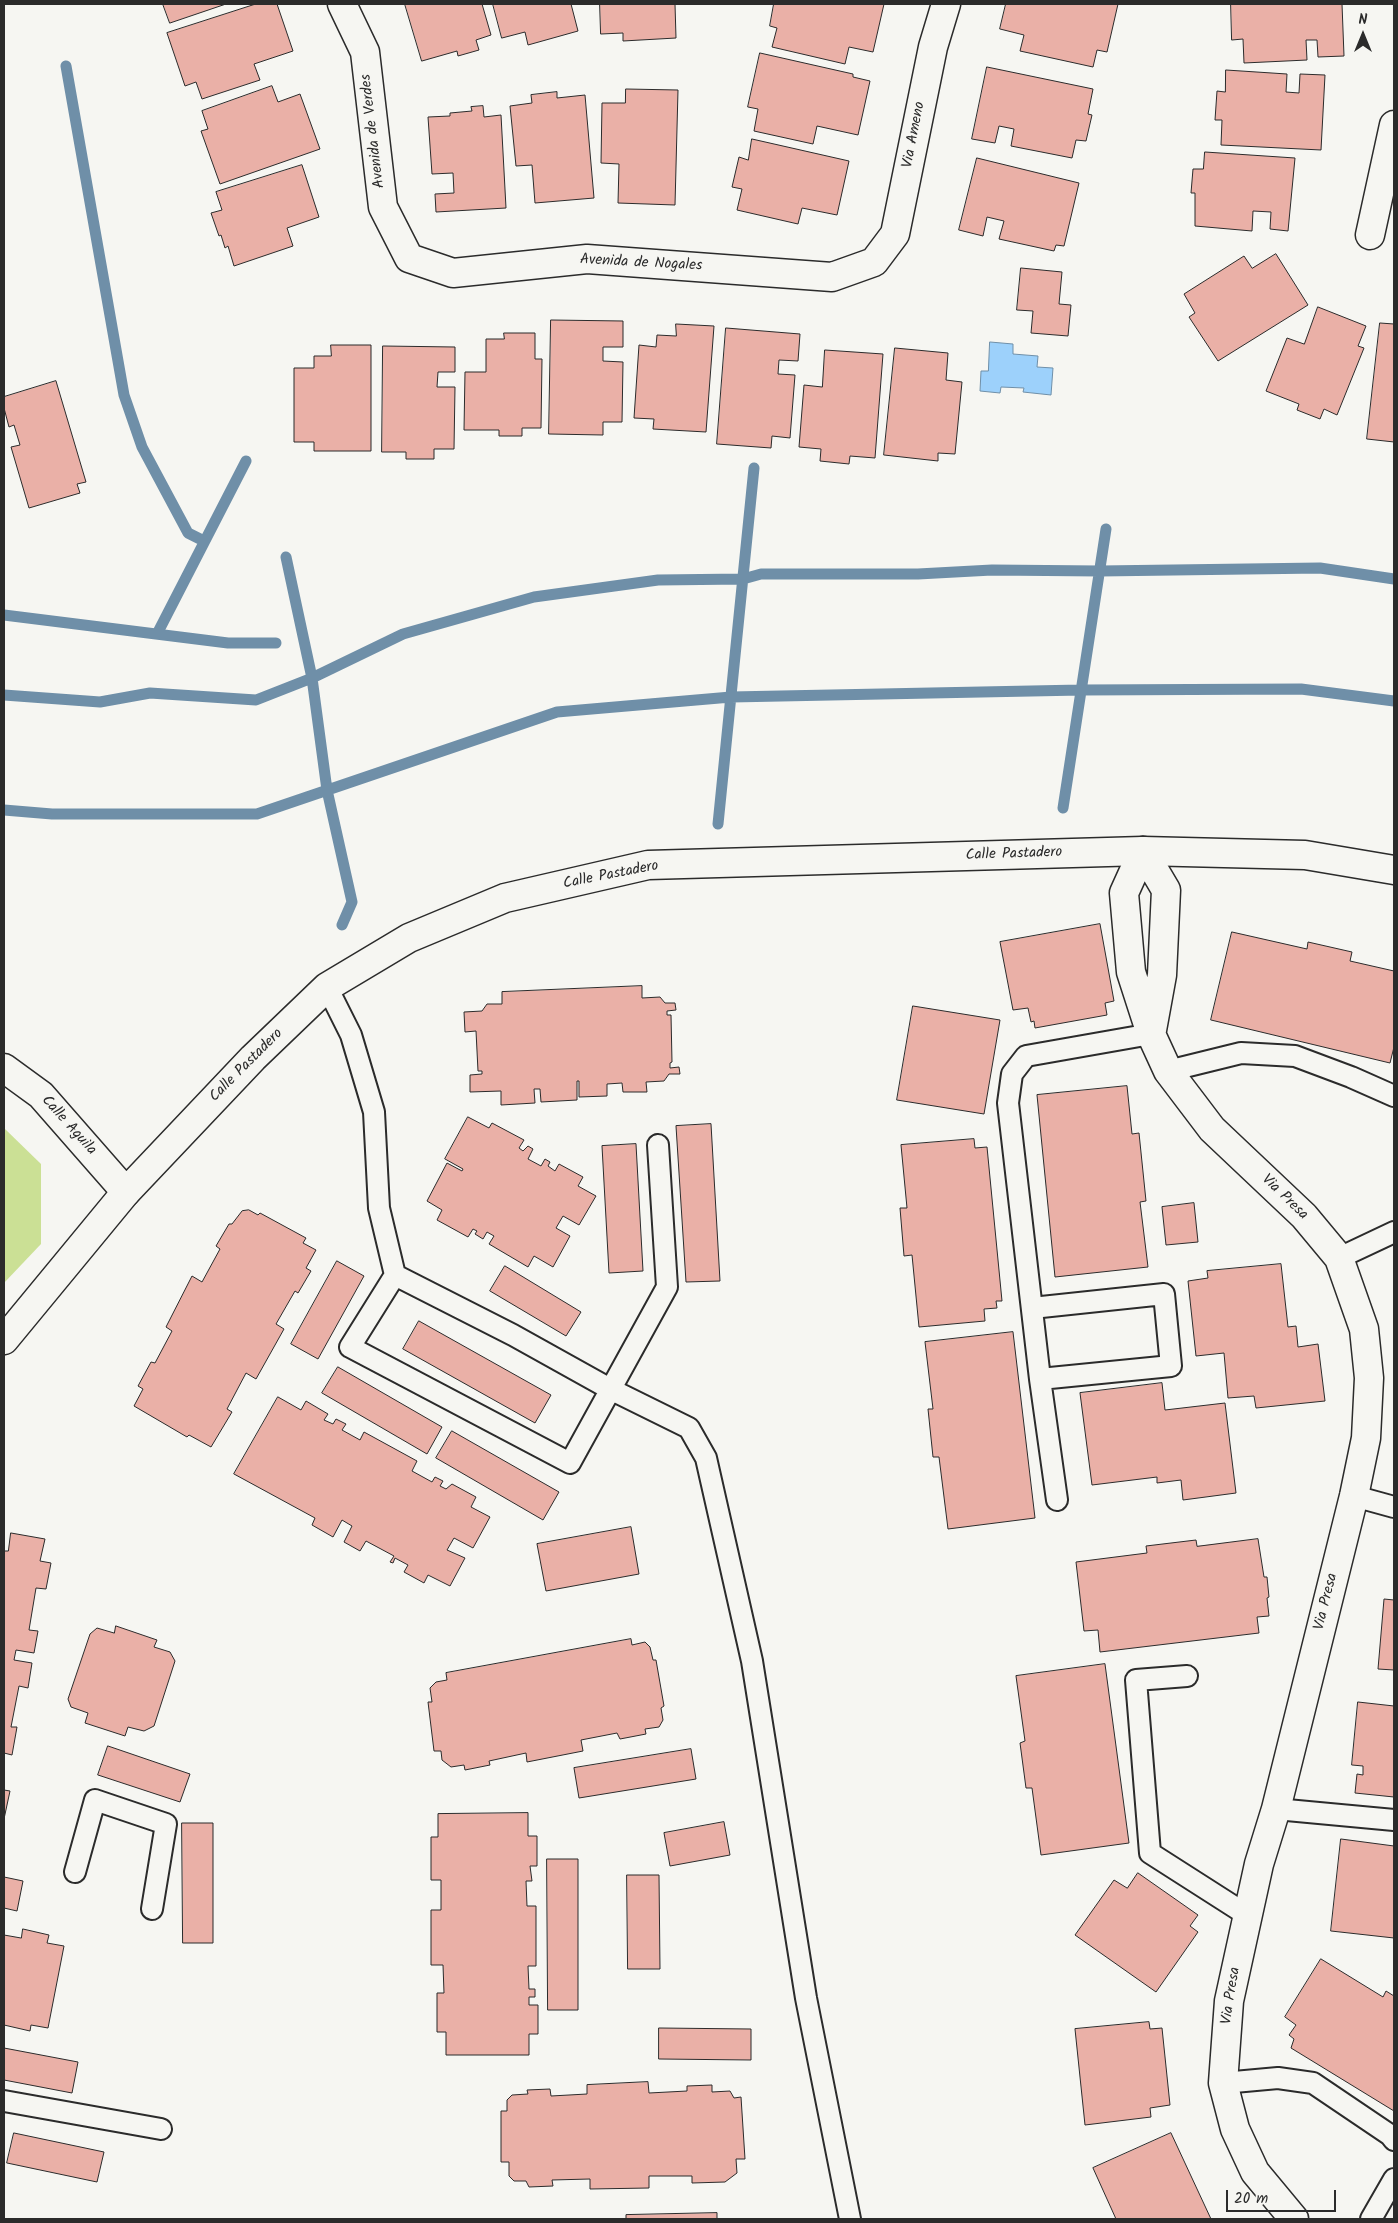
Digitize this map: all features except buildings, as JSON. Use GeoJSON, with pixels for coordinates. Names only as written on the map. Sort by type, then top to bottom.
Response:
{"type":"FeatureCollection","features":[{"type":"Feature","properties":{"kind":"street","name":"Avenida de Verdes"},"geometry":{"type":"LineString","coordinates":[[342,4],[364,52],[383,207],[409,258]]}},
{"type":"Feature","properties":{"kind":"street","name":"Via Ameno"},"geometry":{"type":"LineString","coordinates":[[874,262],[895,234],[933,47],[946,4]]}},
{"type":"Feature","properties":{"kind":"street"},"geometry":{"type":"LineString","coordinates":[[1370,235],[1394,125]]}},
{"type":"Feature","properties":{"kind":"street","name":"Avenida de Nogales"},"geometry":{"type":"LineString","coordinates":[[409,258],[452,272],[587,259],[832,277],[874,262]]}},
{"type":"Feature","properties":{"kind":"street"},"geometry":{"type":"LineString","coordinates":[[1144,851],[1166,890],[1162,975],[1151,1034]]}},
{"type":"Feature","properties":{"kind":"street","name":"Calle Pastadero"},"geometry":{"type":"LineString","coordinates":[[4,1340],[126,1192],[253,1058],[327,987],[409,938],[505,898],[648,866],[1144,851],[1305,855],[1394,870]]}},
{"type":"Feature","properties":{"kind":"street","name":"Via Presa"},"geometry":{"type":"LineString","coordinates":[[1144,851],[1124,893],[1131,972],[1151,1034],[1168,1071],[1212,1129],[1304,1216],[1339,1258],[1364,1329],[1369,1378],[1366,1438],[1354,1496],[1276,1809],[1247,1915],[1229,2001],[1223,2083],[1235,2129],[1255,2172],[1294,2219]]}},
{"type":"Feature","properties":{"kind":"street","name":"Calle Aguila"},"geometry":{"type":"LineString","coordinates":[[4,1068],[41,1095],[126,1192]]}},
{"type":"Feature","properties":{"kind":"lane"},"geometry":{"type":"LineString","coordinates":[[327,987],[351,1035],[374,1112],[379,1208],[394,1275],[350,1347],[570,1463],[667,1287],[658,1145]]}},
{"type":"Feature","properties":{"kind":"lane"},"geometry":{"type":"LineString","coordinates":[[1058,1500],[1040,1380],[1008,1103],[1012,1074],[1026,1056],[1151,1034]]}},
{"type":"Feature","properties":{"kind":"lane"},"geometry":{"type":"LineString","coordinates":[[1168,1071],[1241,1053],[1295,1056],[1351,1077],[1394,1096]]}},
{"type":"Feature","properties":{"kind":"lane"},"geometry":{"type":"LineString","coordinates":[[1339,1258],[1394,1232]]}},
{"type":"Feature","properties":{"kind":"lane"},"geometry":{"type":"LineString","coordinates":[[394,1275],[513,1335],[610,1389],[689,1428],[706,1458],[752,1661],[806,1998],[850,2219]]}},
{"type":"Feature","properties":{"kind":"lane"},"geometry":{"type":"LineString","coordinates":[[1032,1308],[1164,1294],[1172,1366],[1040,1380]]}},
{"type":"Feature","properties":{"kind":"lane"},"geometry":{"type":"LineString","coordinates":[[1354,1496],[1394,1507]]}},
{"type":"Feature","properties":{"kind":"lane"},"geometry":{"type":"LineString","coordinates":[[1187,1676],[1136,1680],[1150,1853],[1247,1915]]}},
{"type":"Feature","properties":{"kind":"lane"},"geometry":{"type":"LineString","coordinates":[[75,1872],[95,1800],[166,1824],[152,1909]]}},
{"type":"Feature","properties":{"kind":"lane"},"geometry":{"type":"LineString","coordinates":[[1276,1809],[1394,1820]]}},
{"type":"Feature","properties":{"kind":"lane"},"geometry":{"type":"LineString","coordinates":[[1223,2083],[1278,2078],[1313,2083],[1390,2135],[1394,2140]]}},
{"type":"Feature","properties":{"kind":"lane"},"geometry":{"type":"LineString","coordinates":[[4,2101],[160,2129]]}},
{"type":"Feature","properties":{"kind":"lane"},"geometry":{"type":"LineString","coordinates":[[1371,2219],[1394,2179]]}},
{"type":"Feature","properties":{"kind":"green space"},"geometry":{"type":"Polygon","coordinates":[[[4,1128],[41,1164],[41,1244],[4,1283],[4,1128]]]}},
{"type":"Feature","properties":{"kind":"water"},"geometry":{"type":"Polygon","coordinates":[[[990,342],[1013,344],[1013,354],[1038,356],[1037,367],[1053,368],[1051,395],[1023,392],[1024,388],[1001,387],[1000,393],[980,391],[981,371],[988,371],[990,342]]]}},
{"type":"Feature","properties":{"kind":"waterway"},"geometry":{"type":"LineString","coordinates":[[66,66],[124,395],[142,447],[188,533],[204,541]]}},
{"type":"Feature","properties":{"kind":"waterway"},"geometry":{"type":"LineString","coordinates":[[157,634],[246,461]]}},
{"type":"Feature","properties":{"kind":"waterway"},"geometry":{"type":"LineString","coordinates":[[718,824],[754,468]]}},
{"type":"Feature","properties":{"kind":"waterway"},"geometry":{"type":"LineString","coordinates":[[1063,808],[1106,529]]}},
{"type":"Feature","properties":{"kind":"waterway"},"geometry":{"type":"LineString","coordinates":[[286,557],[312,678],[327,790],[352,902],[342,925]]}},
{"type":"Feature","properties":{"kind":"waterway"},"geometry":{"type":"LineString","coordinates":[[4,695],[100,702],[150,693],[256,700],[312,678],[403,634],[534,597],[658,580],[743,579],[761,574],[918,574],[992,570],[1100,571],[1320,568],[1394,579]]}},
{"type":"Feature","properties":{"kind":"waterway"},"geometry":{"type":"LineString","coordinates":[[4,615],[228,643],[276,643]]}},
{"type":"Feature","properties":{"kind":"waterway"},"geometry":{"type":"LineString","coordinates":[[4,810],[52,814],[257,814],[557,712],[731,697],[1081,690],[1301,689],[1394,701]]}}]}
